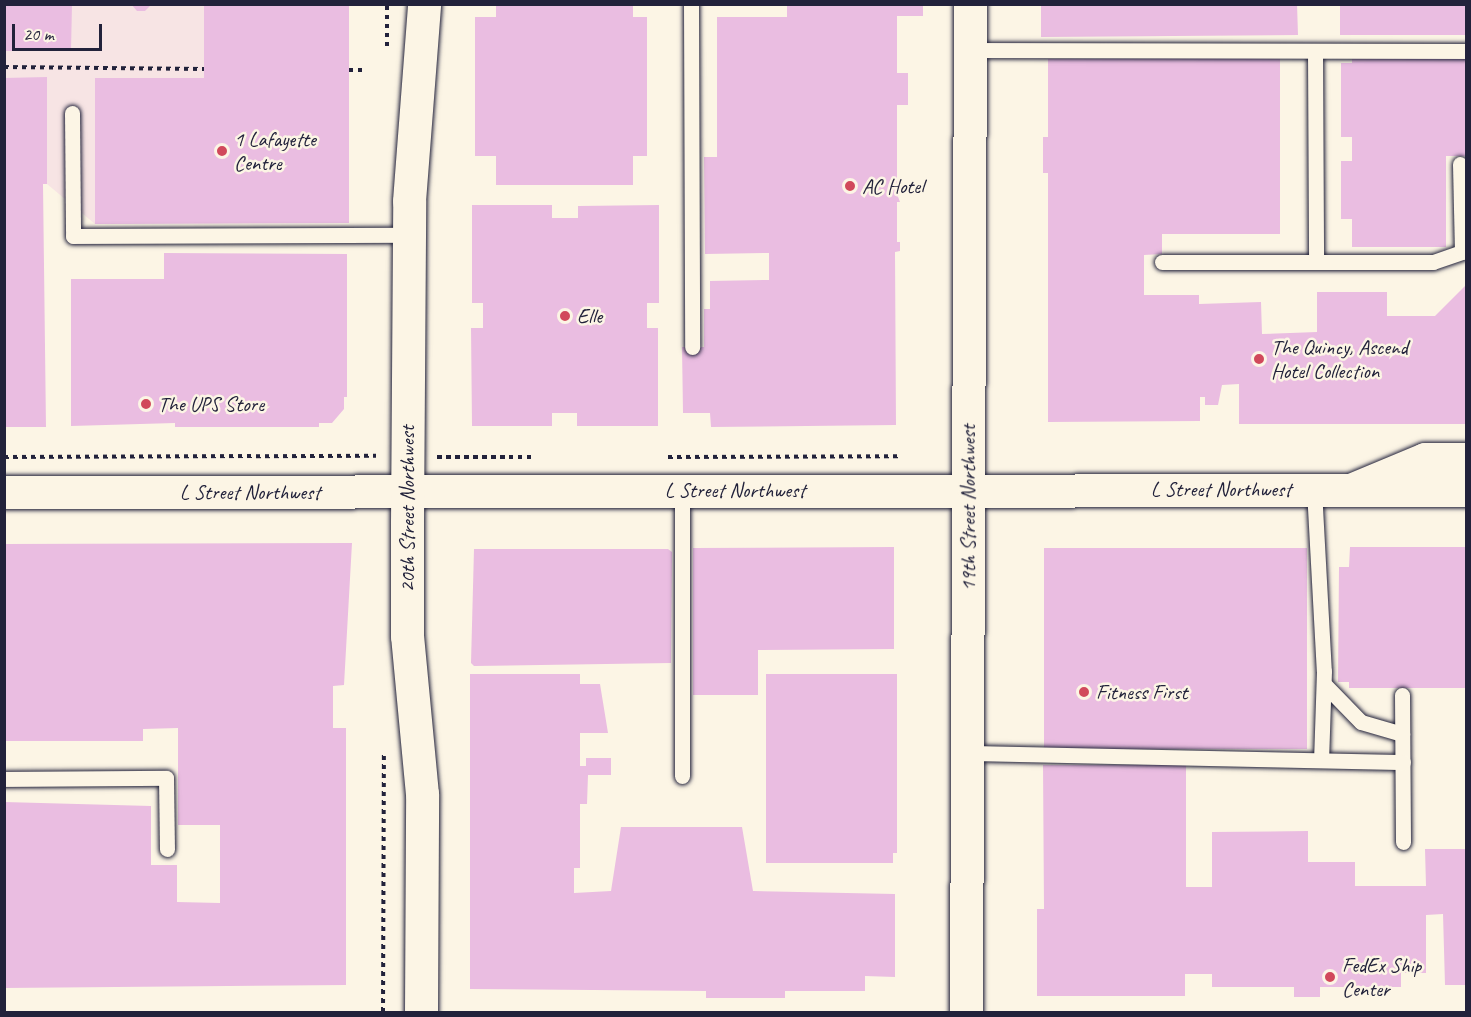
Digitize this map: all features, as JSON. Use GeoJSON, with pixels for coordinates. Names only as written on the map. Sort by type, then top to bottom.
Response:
{"type":"FeatureCollection","features":[{"type":"Feature","properties":{"kind":"street","name":"20th Street Northwest"},"geometry":{"type":"LineString","coordinates":[[421,1012],[422,794],[407,636],[407,491],[409,235],[424,4]]}},
{"type":"Feature","properties":{"kind":"street","name":"19th Street Northwest"},"geometry":{"type":"LineString","coordinates":[[966,1012],[970,4]]}},
{"type":"Feature","properties":{"kind":"street"},"geometry":{"type":"LineString","coordinates":[[1353,489],[1425,459],[1467,459]]}},
{"type":"Feature","properties":{"kind":"street","name":"L Street Northwest"},"geometry":{"type":"LineString","coordinates":[[4,492],[1467,490]]}},
{"type":"Feature","properties":{"kind":"lane"},"geometry":{"type":"LineString","coordinates":[[691,4],[692,347]]}},
{"type":"Feature","properties":{"kind":"lane"},"geometry":{"type":"LineString","coordinates":[[970,50],[1467,51]]}},
{"type":"Feature","properties":{"kind":"lane"},"geometry":{"type":"LineString","coordinates":[[1315,51],[1316,262]]}},
{"type":"Feature","properties":{"kind":"lane"},"geometry":{"type":"LineString","coordinates":[[72,113],[73,236],[409,235]]}},
{"type":"Feature","properties":{"kind":"lane"},"geometry":{"type":"LineString","coordinates":[[1162,262],[1432,262],[1462,252],[1460,164]]}},
{"type":"Feature","properties":{"kind":"lane"},"geometry":{"type":"LineString","coordinates":[[1314,489],[1324,684],[1321,760]]}},
{"type":"Feature","properties":{"kind":"lane"},"geometry":{"type":"LineString","coordinates":[[682,490],[682,776]]}},
{"type":"Feature","properties":{"kind":"lane"},"geometry":{"type":"LineString","coordinates":[[1324,684],[1361,722],[1402,734]]}},
{"type":"Feature","properties":{"kind":"lane"},"geometry":{"type":"LineString","coordinates":[[1402,695],[1403,842]]}},
{"type":"Feature","properties":{"kind":"lane"},"geometry":{"type":"LineString","coordinates":[[967,753],[1403,762]]}},
{"type":"Feature","properties":{"kind":"lane"},"geometry":{"type":"LineString","coordinates":[[4,779],[166,778],[167,849]]}},
{"type":"Feature","properties":{"kind":"path"},"geometry":{"type":"LineString","coordinates":[[4,67],[204,69]]}},
{"type":"Feature","properties":{"kind":"path"},"geometry":{"type":"LineString","coordinates":[[349,70],[365,70]]}},
{"type":"Feature","properties":{"kind":"path","name":"L Street Northwest"},"geometry":{"type":"LineString","coordinates":[[4,457],[351,455]]}},
{"type":"Feature","properties":{"kind":"path","name":"L Street Northwest"},"geometry":{"type":"LineString","coordinates":[[664,457],[908,456]]}},
{"type":"Feature","properties":{"kind":"path"},"geometry":{"type":"LineString","coordinates":[[383,978],[383,1012]]}},
{"type":"Feature","properties":{"kind":"shaded area","name":"1 Lafayette Centre"},"geometry":{"type":"Polygon","coordinates":[[[4,5],[349,5],[349,223],[95,224],[47,184],[5,184],[4,5]]]}},
{"type":"Feature","properties":{"kind":"building"},"geometry":{"type":"Polygon","coordinates":[[[4,4],[72,4],[71,51],[4,51],[4,4]]]}},
{"type":"Feature","properties":{"kind":"building"},"geometry":{"type":"Polygon","coordinates":[[[131,4],[152,4],[145,11],[137,11],[131,4]]]}},
{"type":"Feature","properties":{"kind":"building","name":"1 Lafayette Centre"},"geometry":{"type":"Polygon","coordinates":[[[204,4],[349,4],[349,223],[95,224],[95,78],[204,78],[204,4]]]}},
{"type":"Feature","properties":{"kind":"building"},"geometry":{"type":"Polygon","coordinates":[[[496,4],[633,4],[633,17],[647,17],[647,156],[633,156],[633,185],[496,185],[496,156],[475,156],[475,17],[496,17],[496,4]]]}},
{"type":"Feature","properties":{"kind":"building"},"geometry":{"type":"Polygon","coordinates":[[[787,4],[923,4],[923,16],[897,16],[897,73],[908,73],[908,105],[897,105],[897,194],[900,202],[897,202],[897,242],[900,242],[900,251],[895,252],[896,425],[711,427],[710,413],[683,413],[682,347],[704,347],[704,309],[710,309],[710,281],[769,280],[769,253],[705,254],[704,157],[717,157],[717,17],[787,17],[787,4]]]}},
{"type":"Feature","properties":{"kind":"building"},"geometry":{"type":"Polygon","coordinates":[[[1041,4],[1297,4],[1298,35],[1041,37],[1041,4]]]}},
{"type":"Feature","properties":{"kind":"building"},"geometry":{"type":"Polygon","coordinates":[[[1340,4],[1466,4],[1466,35],[1340,35],[1340,4]]]}},
{"type":"Feature","properties":{"kind":"building"},"geometry":{"type":"Polygon","coordinates":[[[1466,55],[1466,156],[1446,156],[1446,247],[1352,247],[1352,219],[1341,219],[1341,161],[1352,161],[1352,137],[1341,137],[1341,63],[1352,63],[1352,56],[1466,55]]]}},
{"type":"Feature","properties":{"kind":"building"},"geometry":{"type":"Polygon","coordinates":[[[1280,58],[1280,234],[1162,234],[1162,254],[1144,255],[1144,295],[1199,295],[1199,304],[1261,302],[1262,334],[1317,332],[1317,292],[1387,292],[1387,316],[1435,316],[1466,285],[1466,424],[1239,424],[1239,384],[1222,385],[1218,405],[1205,405],[1205,397],[1200,397],[1200,421],[1048,422],[1048,173],[1043,173],[1043,137],[1048,137],[1048,59],[1280,58]]]}},
{"type":"Feature","properties":{"kind":"building"},"geometry":{"type":"Polygon","coordinates":[[[47,77],[47,184],[43,184],[46,427],[4,427],[4,78],[47,77]]]}},
{"type":"Feature","properties":{"kind":"building","name":"Elle"},"geometry":{"type":"Polygon","coordinates":[[[472,205],[552,205],[552,218],[578,218],[578,206],[659,205],[659,303],[647,303],[647,328],[658,328],[658,426],[577,426],[577,413],[552,413],[552,426],[472,426],[471,328],[483,328],[483,303],[472,303],[472,205]]]}},
{"type":"Feature","properties":{"kind":"building"},"geometry":{"type":"Polygon","coordinates":[[[164,253],[347,254],[347,397],[344,397],[344,409],[332,423],[319,423],[319,427],[175,427],[175,423],[71,426],[71,279],[164,279],[164,253]]]}},
{"type":"Feature","properties":{"kind":"building"},"geometry":{"type":"Polygon","coordinates":[[[352,543],[344,685],[333,686],[333,728],[346,728],[346,985],[4,988],[4,802],[151,806],[151,865],[177,865],[177,902],[220,903],[220,825],[178,825],[178,728],[143,729],[143,741],[4,741],[4,544],[352,543]]]}},
{"type":"Feature","properties":{"kind":"building"},"geometry":{"type":"Polygon","coordinates":[[[894,547],[894,649],[758,650],[758,695],[693,695],[693,548],[894,547]]]}},
{"type":"Feature","properties":{"kind":"building"},"geometry":{"type":"Polygon","coordinates":[[[1350,547],[1466,547],[1466,688],[1349,688],[1349,682],[1338,682],[1339,567],[1349,567],[1350,547]]]}},
{"type":"Feature","properties":{"kind":"building"},"geometry":{"type":"Polygon","coordinates":[[[1044,548],[1307,548],[1307,749],[1044,749],[1044,548]]]}},
{"type":"Feature","properties":{"kind":"building"},"geometry":{"type":"Polygon","coordinates":[[[474,549],[668,549],[672,552],[671,663],[474,666],[471,663],[474,549]]]}},
{"type":"Feature","properties":{"kind":"building"},"geometry":{"type":"Polygon","coordinates":[[[470,674],[580,674],[580,684],[600,684],[608,733],[580,733],[580,766],[586,766],[586,758],[611,758],[611,775],[588,775],[587,804],[580,804],[580,868],[574,868],[574,893],[611,891],[621,827],[742,827],[753,891],[895,894],[895,977],[865,976],[865,991],[785,991],[785,998],[706,998],[706,991],[470,989],[470,674]]]}},
{"type":"Feature","properties":{"kind":"building"},"geometry":{"type":"Polygon","coordinates":[[[766,674],[897,674],[897,853],[893,853],[893,863],[766,863],[766,674]]]}},
{"type":"Feature","properties":{"kind":"building"},"geometry":{"type":"Polygon","coordinates":[[[1043,765],[1186,765],[1186,887],[1212,887],[1212,832],[1308,831],[1308,862],[1355,862],[1355,886],[1426,886],[1425,849],[1466,849],[1466,985],[1445,985],[1443,914],[1426,915],[1426,973],[1401,973],[1401,987],[1320,987],[1320,997],[1294,997],[1294,987],[1212,987],[1212,974],[1185,974],[1185,996],[1037,996],[1037,909],[1044,909],[1043,765]]]}},
{"type":"Feature","properties":{"kind":"place","name":"1 Lafayette Centre"},"geometry":{"type":"Point","coordinates":[222,151]}},
{"type":"Feature","properties":{"kind":"place","name":"AC Hotel"},"geometry":{"type":"Point","coordinates":[850,186]}},
{"type":"Feature","properties":{"kind":"place","name":"Elle"},"geometry":{"type":"Point","coordinates":[565,316]}},
{"type":"Feature","properties":{"kind":"place","name":"The Quincy, Ascend Hotel Collection"},"geometry":{"type":"Point","coordinates":[1259,359]}},
{"type":"Feature","properties":{"kind":"place","name":"The UPS Store"},"geometry":{"type":"Point","coordinates":[146,404]}},
{"type":"Feature","properties":{"kind":"place","name":"Fitness First"},"geometry":{"type":"Point","coordinates":[1084,692]}},
{"type":"Feature","properties":{"kind":"place","name":"FedEx Ship Center"},"geometry":{"type":"Point","coordinates":[1330,977]}}]}
